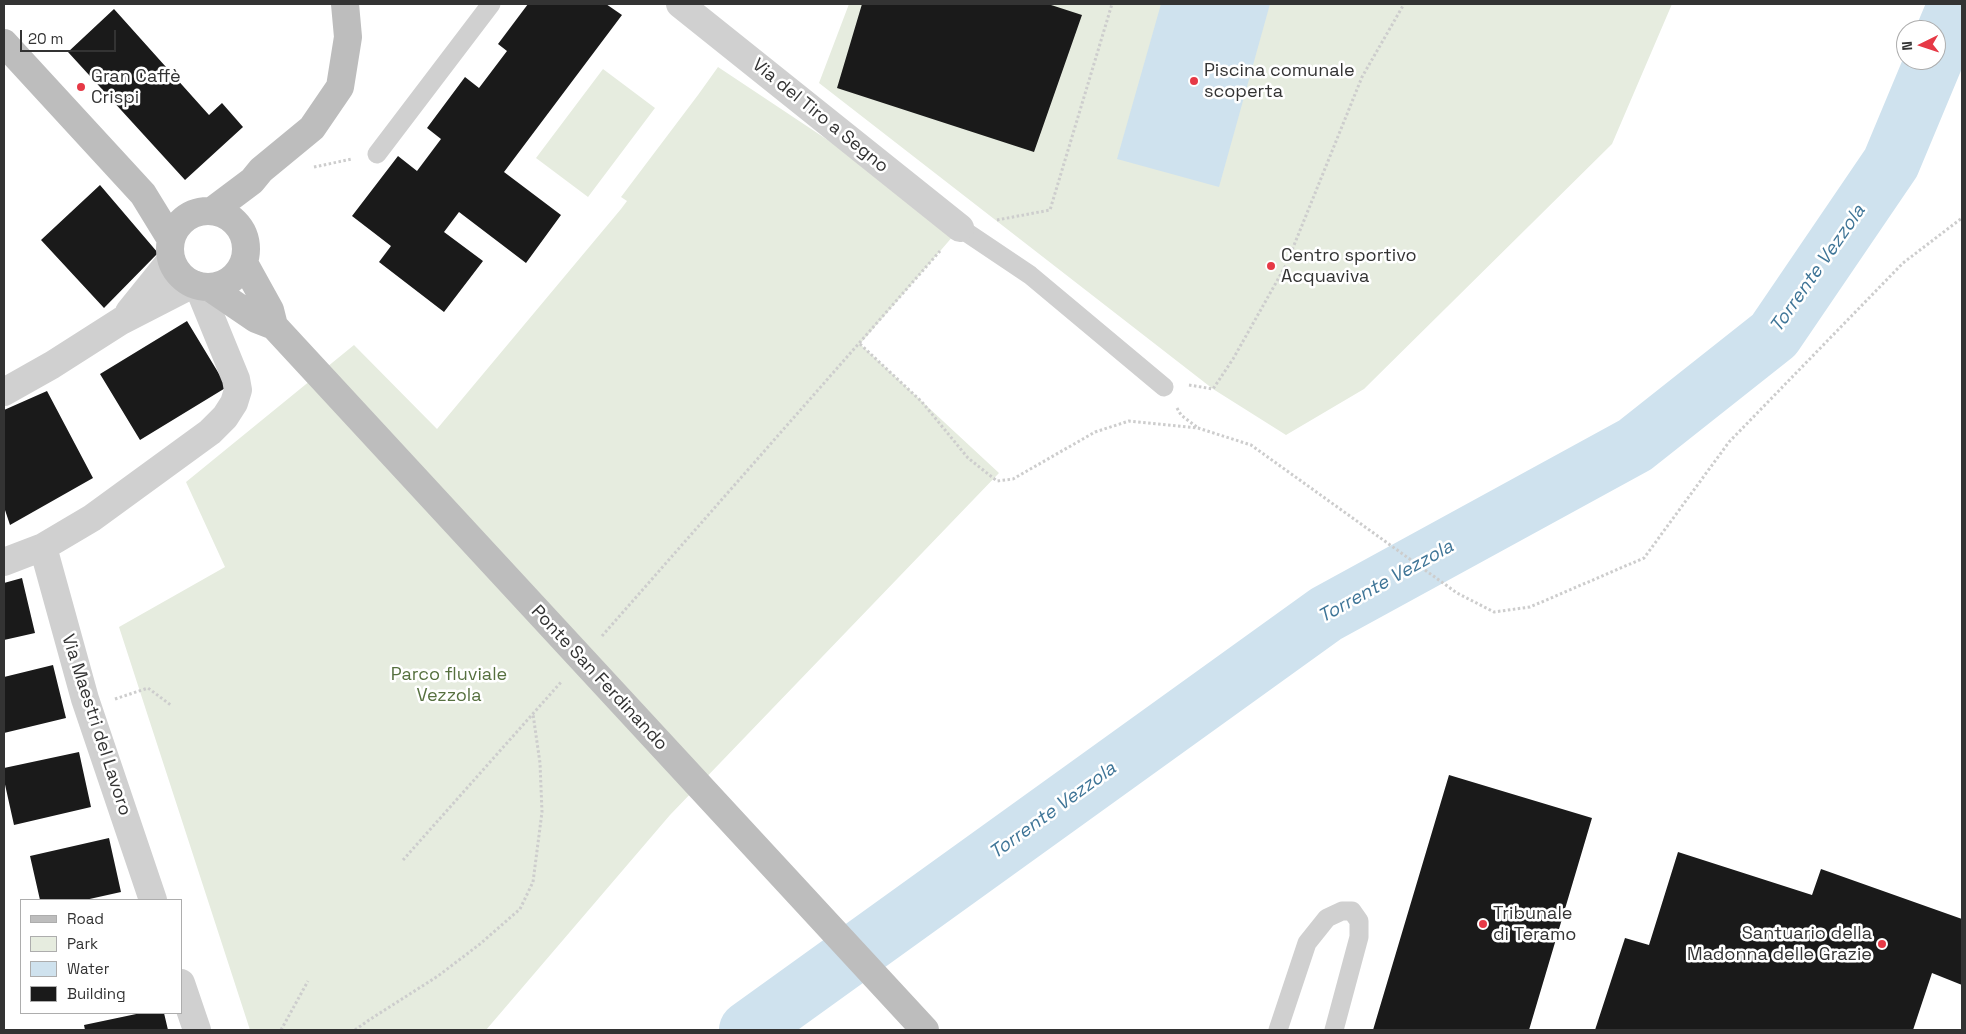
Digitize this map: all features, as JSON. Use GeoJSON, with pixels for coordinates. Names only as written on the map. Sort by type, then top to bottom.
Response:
{"type":"FeatureCollection","features":[{"type":"Feature","properties":{"kind":"street"},"geometry":{"type":"LineString","coordinates":[[121,321],[170,249],[180,222],[202,212],[252,181],[261,170],[312,128],[340,87],[348,37],[345,4]]}},
{"type":"Feature","properties":{"kind":"street","name":"Via del Tiro a Segno"},"geometry":{"type":"LineString","coordinates":[[680,4],[960,228]]}},
{"type":"Feature","properties":{"kind":"street"},"geometry":{"type":"LineString","coordinates":[[4,44],[143,194],[182,278],[200,286],[236,379],[238,390],[234,403],[225,417],[210,432],[92,518],[43,547],[4,562]]}},
{"type":"Feature","properties":{"kind":"street"},"geometry":{"type":"LineString","coordinates":[[4,392],[52,366],[121,321],[200,286],[220,286],[230,281],[238,273],[245,253],[252,181]]}},
{"type":"Feature","properties":{"kind":"street"},"geometry":{"type":"LineString","coordinates":[[143,194],[202,212],[226,215],[236,223],[244,235],[245,253]]}},
{"type":"Feature","properties":{"kind":"street","name":"Ponte San Ferdinando"},"geometry":{"type":"LineString","coordinates":[[245,253],[270,310],[274,326]]}},
{"type":"Feature","properties":{"kind":"street","name":"Ponte San Ferdinando"},"geometry":{"type":"LineString","coordinates":[[200,286],[256,319],[274,326],[925,1030]]}},
{"type":"Feature","properties":{"kind":"street","name":"Via Maestri del Lavoro"},"geometry":{"type":"LineString","coordinates":[[43,547],[89,708],[153,899]]}},
{"type":"Feature","properties":{"kind":"street"},"geometry":{"type":"LineString","coordinates":[[182,986],[197,1030]]}},
{"type":"Feature","properties":{"kind":"lane"},"geometry":{"type":"LineString","coordinates":[[377,154],[491,4]]}},
{"type":"Feature","properties":{"kind":"lane"},"geometry":{"type":"LineString","coordinates":[[960,228],[1030,275],[1164,387]]}},
{"type":"Feature","properties":{"kind":"lane"},"geometry":{"type":"LineString","coordinates":[[1278,1030],[1307,942],[1327,918],[1342,911],[1352,911],[1359,921],[1359,937],[1334,1030]]}},
{"type":"Feature","properties":{"kind":"path"},"geometry":{"type":"LineString","coordinates":[[599,640],[960,228],[1050,210],[1112,4]]}},
{"type":"Feature","properties":{"kind":"path"},"geometry":{"type":"LineString","coordinates":[[1198,428],[1181,415],[1164,387],[1172,382],[1212,389],[1233,359],[1286,266],[1362,76],[1404,4]]}},
{"type":"Feature","properties":{"kind":"path"},"geometry":{"type":"LineString","coordinates":[[311,168],[377,154]]}},
{"type":"Feature","properties":{"kind":"path"},"geometry":{"type":"LineString","coordinates":[[860,344],[922,402],[968,458],[997,481],[1013,479],[1095,432],[1129,421],[1198,428],[1251,445],[1457,593],[1494,612],[1530,607],[1644,558],[1729,442],[1903,263],[1962,218]]}},
{"type":"Feature","properties":{"kind":"path"},"geometry":{"type":"LineString","coordinates":[[403,860],[566,677]]}},
{"type":"Feature","properties":{"kind":"path"},"geometry":{"type":"LineString","coordinates":[[89,708],[148,688],[172,706]]}},
{"type":"Feature","properties":{"kind":"path"},"geometry":{"type":"LineString","coordinates":[[355,1030],[438,976],[480,944],[520,909],[533,882],[542,812],[540,763],[533,714]]}},
{"type":"Feature","properties":{"kind":"path"},"geometry":{"type":"LineString","coordinates":[[281,1030],[308,981]]}},
{"type":"Feature","properties":{"kind":"green space","name":"Centro sportivo Acquaviva"},"geometry":{"type":"Polygon","coordinates":[[[849,4],[1672,4],[1612,144],[1364,389],[1286,435],[1213,389],[819,83],[849,4]]]}},
{"type":"Feature","properties":{"kind":"green space","name":"Parco fluviale Vezzola"},"geometry":{"type":"Polygon","coordinates":[[[718,67],[960,228],[860,344],[999,473],[670,815],[486,1030],[250,1030],[119,627],[225,567],[186,482],[354,345],[437,429],[621,209],[627,201],[621,197],[718,67]]]}},
{"type":"Feature","properties":{"kind":"green space"},"geometry":{"type":"Polygon","coordinates":[[[603,69],[655,108],[588,197],[536,158],[603,69]]]}},
{"type":"Feature","properties":{"kind":"water","name":"Piscina comunale scoperta"},"geometry":{"type":"Polygon","coordinates":[[[1161,4],[1270,4],[1219,187],[1117,159],[1161,4]]]}},
{"type":"Feature","properties":{"kind":"building"},"geometry":{"type":"Polygon","coordinates":[[[528,4],[606,4],[622,15],[504,172],[561,215],[526,263],[459,212],[444,232],[483,261],[444,312],[379,262],[391,246],[352,216],[398,156],[417,171],[441,139],[427,128],[465,77],[479,88],[507,51],[498,44],[528,4]]]}},
{"type":"Feature","properties":{"kind":"building"},"geometry":{"type":"Polygon","coordinates":[[[862,4],[1048,4],[1082,15],[1034,152],[837,88],[862,4]]]}},
{"type":"Feature","properties":{"kind":"building"},"geometry":{"type":"Polygon","coordinates":[[[114,9],[209,115],[222,103],[243,127],[185,180],[68,52],[114,9]]]}},
{"type":"Feature","properties":{"kind":"building"},"geometry":{"type":"Polygon","coordinates":[[[100,185],[158,253],[104,308],[41,240],[100,185]]]}},
{"type":"Feature","properties":{"kind":"building"},"geometry":{"type":"Polygon","coordinates":[[[187,321],[227,387],[140,440],[100,374],[187,321]]]}},
{"type":"Feature","properties":{"kind":"building"},"geometry":{"type":"Polygon","coordinates":[[[47,391],[93,478],[10,525],[4,507],[4,410],[47,391]]]}},
{"type":"Feature","properties":{"kind":"building"},"geometry":{"type":"Polygon","coordinates":[[[22,578],[35,633],[4,640],[4,583],[22,578]]]}},
{"type":"Feature","properties":{"kind":"building"},"geometry":{"type":"Polygon","coordinates":[[[53,665],[66,718],[4,733],[4,677],[53,665]]]}},
{"type":"Feature","properties":{"kind":"building"},"geometry":{"type":"Polygon","coordinates":[[[79,752],[91,807],[14,825],[4,780],[4,768],[79,752]]]}},
{"type":"Feature","properties":{"kind":"building","name":"Tribunale di Teramo"},"geometry":{"type":"Polygon","coordinates":[[[1449,775],[1592,818],[1529,1030],[1373,1030],[1449,775]]]}},
{"type":"Feature","properties":{"kind":"building"},"geometry":{"type":"Polygon","coordinates":[[[109,838],[121,892],[90,899],[40,899],[30,856],[109,838]]]}},
{"type":"Feature","properties":{"kind":"building"},"geometry":{"type":"Polygon","coordinates":[[[1678,852],[1812,895],[1821,869],[1962,919],[1962,985],[1932,973],[1913,1030],[1595,1030],[1625,938],[1649,945],[1678,852]]]}},
{"type":"Feature","properties":{"kind":"building"},"geometry":{"type":"Polygon","coordinates":[[[136,1014],[164,1014],[168,1030],[85,1030],[84,1025],[136,1014]]]}},
{"type":"Feature","properties":{"kind":"waterway","name":"Torrente Vezzola"},"geometry":{"type":"LineString","coordinates":[[1946,30],[1957,4]]}},
{"type":"Feature","properties":{"kind":"waterway","name":"Torrente Vezzola"},"geometry":{"type":"LineString","coordinates":[[748,1030],[1326,614],[1635,445],[1774,335],[1891,163],[1930,70]]}},
{"type":"Feature","properties":{"kind":"place","name":"Piscina comunale scoperta"},"geometry":{"type":"Point","coordinates":[1194,81]}},
{"type":"Feature","properties":{"kind":"place","name":"Gran Caffè Crispi"},"geometry":{"type":"Point","coordinates":[81,87]}},
{"type":"Feature","properties":{"kind":"place","name":"Centro sportivo Acquaviva"},"geometry":{"type":"Point","coordinates":[1271,266]}},
{"type":"Feature","properties":{"kind":"place","name":"Tribunale di Teramo"},"geometry":{"type":"Point","coordinates":[1483,924]}},
{"type":"Feature","properties":{"kind":"place","name":"Santuario della Madonna delle Grazie"},"geometry":{"type":"Point","coordinates":[1882,944]}}]}
